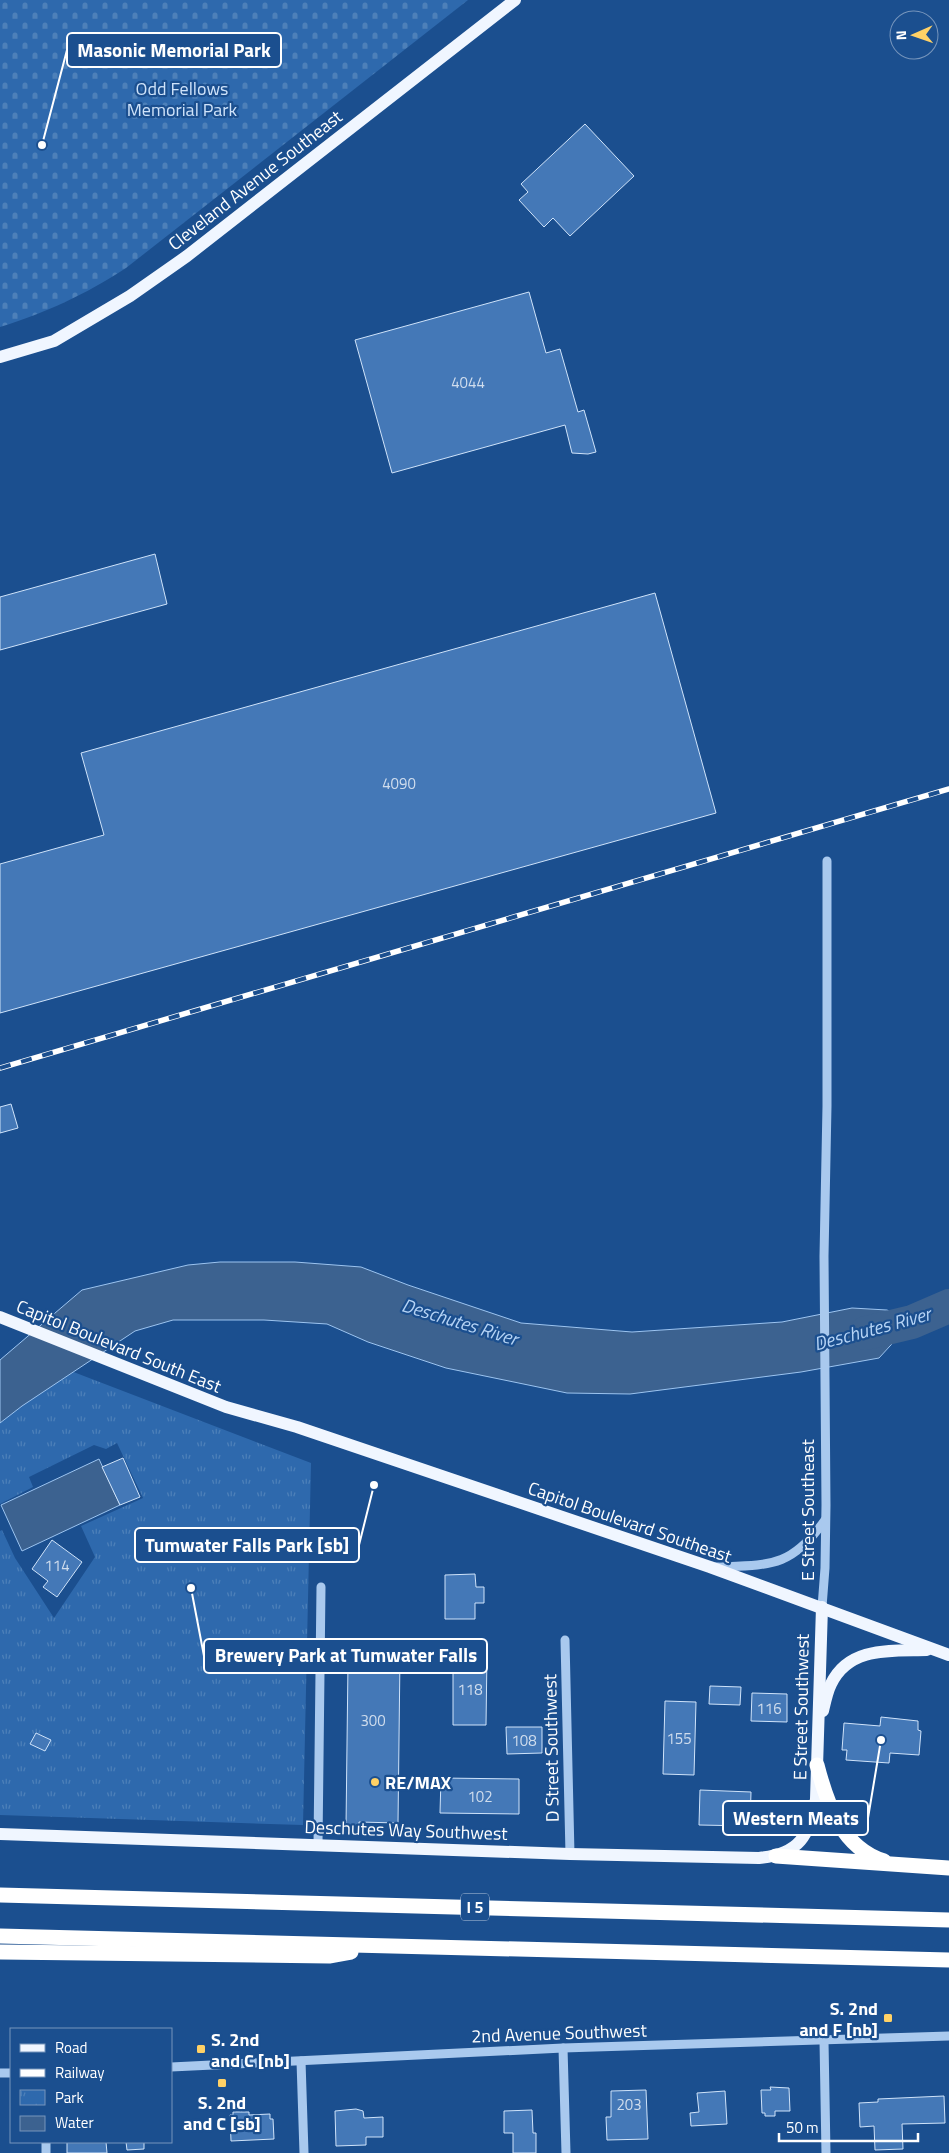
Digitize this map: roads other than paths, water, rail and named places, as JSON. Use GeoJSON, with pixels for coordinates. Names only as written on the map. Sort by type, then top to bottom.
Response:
{"type":"FeatureCollection","features":[{"type":"Feature","properties":{"kind":"highway"},"geometry":{"type":"LineString","coordinates":[[817,1765],[824,1794],[832,1813],[848,1836],[862,1850],[881,1860],[900,1866]]}},
{"type":"Feature","properties":{"kind":"highway"},"geometry":{"type":"LineString","coordinates":[[776,1856],[949,1868]]}},
{"type":"Feature","properties":{"kind":"highway","name":"I 5"},"geometry":{"type":"LineString","coordinates":[[0,1895],[949,1920]]}},
{"type":"Feature","properties":{"kind":"highway"},"geometry":{"type":"LineString","coordinates":[[0,1936],[949,1960]]}},
{"type":"Feature","properties":{"kind":"highway"},"geometry":{"type":"LineString","coordinates":[[0,1952],[329,1956],[396,1945]]}},
{"type":"Feature","properties":{"kind":"main road","name":"Cleveland Avenue Southeast"},"geometry":{"type":"LineString","coordinates":[[0,357],[54,341],[138,290],[187,256],[515,0]]}},
{"type":"Feature","properties":{"kind":"main road","name":"Capitol Boulevard South East"},"geometry":{"type":"LineString","coordinates":[[0,1317],[226,1407],[297,1427]]}},
{"type":"Feature","properties":{"kind":"main road","name":"Capitol Boulevard Southeast"},"geometry":{"type":"LineString","coordinates":[[297,1427],[710,1567],[949,1655]]}},
{"type":"Feature","properties":{"kind":"main road","name":"E Street Southwest"},"geometry":{"type":"LineString","coordinates":[[805,1837],[812,1820],[816,1799],[822,1607]]}},
{"type":"Feature","properties":{"kind":"main road"},"geometry":{"type":"LineString","coordinates":[[818,1730],[830,1686],[840,1670],[850,1661],[863,1655],[880,1651],[935,1649]]}},
{"type":"Feature","properties":{"kind":"main road","name":"Deschutes Way Southwest"},"geometry":{"type":"LineString","coordinates":[[0,1834],[570,1854],[759,1858],[776,1856],[790,1851],[805,1837]]}},
{"type":"Feature","properties":{"kind":"street","name":"E Street Southeast"},"geometry":{"type":"LineString","coordinates":[[822,1607],[825,1568],[824,1256],[827,1106],[827,861]]}},
{"type":"Feature","properties":{"kind":"street"},"geometry":{"type":"LineString","coordinates":[[710,1567],[760,1565],[777,1562],[796,1553],[810,1542],[825,1520]]}},
{"type":"Feature","properties":{"kind":"street"},"geometry":{"type":"LineString","coordinates":[[318,1844],[321,1587]]}},
{"type":"Feature","properties":{"kind":"street","name":"D Street Southwest"},"geometry":{"type":"LineString","coordinates":[[565,1640],[570,1854]]}},
{"type":"Feature","properties":{"kind":"street","name":"2nd Avenue Southwest"},"geometry":{"type":"LineString","coordinates":[[172,2067],[563,2048],[949,2036]]}},
{"type":"Feature","properties":{"kind":"street"},"geometry":{"type":"LineString","coordinates":[[824,2041],[826,2153]]}},
{"type":"Feature","properties":{"kind":"street"},"geometry":{"type":"LineString","coordinates":[[563,2048],[566,2153]]}},
{"type":"Feature","properties":{"kind":"street"},"geometry":{"type":"LineString","coordinates":[[301,2061],[304,2153]]}},
{"type":"Feature","properties":{"kind":"water"},"geometry":{"type":"Polygon","coordinates":[[[220,1262],[295,1262],[361,1267],[521,1323],[632,1332],[782,1322],[852,1308],[887,1310],[912,1322],[879,1358],[801,1372],[630,1394],[567,1393],[446,1368],[368,1342],[327,1324],[264,1320],[173,1320],[135,1331],[22,1406],[0,1423],[0,1360],[82,1290],[188,1265],[220,1262]]]}},
{"type":"Feature","properties":{"kind":"water"},"geometry":{"type":"Polygon","coordinates":[[[99,1459],[120,1505],[22,1551],[1,1505],[99,1459]]]}},
{"type":"Feature","properties":{"kind":"waterway","name":"Deschutes River"},"geometry":{"type":"LineString","coordinates":[[866,1333],[912,1322],[949,1306]]}},
{"type":"Feature","properties":{"kind":"railway"},"geometry":{"type":"LineString","coordinates":[[0,1068],[949,789]]}},
{"type":"Feature","properties":{"kind":"place","name":"Masonic Memorial Park"},"geometry":{"type":"Point","coordinates":[42,145]}},
{"type":"Feature","properties":{"kind":"place","name":"Tumwater Falls Park [sb]"},"geometry":{"type":"Point","coordinates":[374,1485]}},
{"type":"Feature","properties":{"kind":"place","name":"Brewery Park at Tumwater Falls"},"geometry":{"type":"Point","coordinates":[191,1588]}},
{"type":"Feature","properties":{"kind":"place","name":"Western Meats"},"geometry":{"type":"Point","coordinates":[881,1740]}},
{"type":"Feature","properties":{"kind":"place","name":"RE/MAX"},"geometry":{"type":"Point","coordinates":[375,1782]}},
{"type":"Feature","properties":{"kind":"place","name":"S. 2nd and F [nb]"},"geometry":{"type":"Point","coordinates":[888,2018]}},
{"type":"Feature","properties":{"kind":"place","name":"S. 2nd and C [nb]"},"geometry":{"type":"Point","coordinates":[201,2049]}},
{"type":"Feature","properties":{"kind":"place","name":"S. 2nd and C [sb]"},"geometry":{"type":"Point","coordinates":[222,2083]}},
{"type":"Feature","properties":{"kind":"park label","name":"Odd Fellows Memorial Park"},"geometry":{"type":"Point","coordinates":[182,98]}}]}
